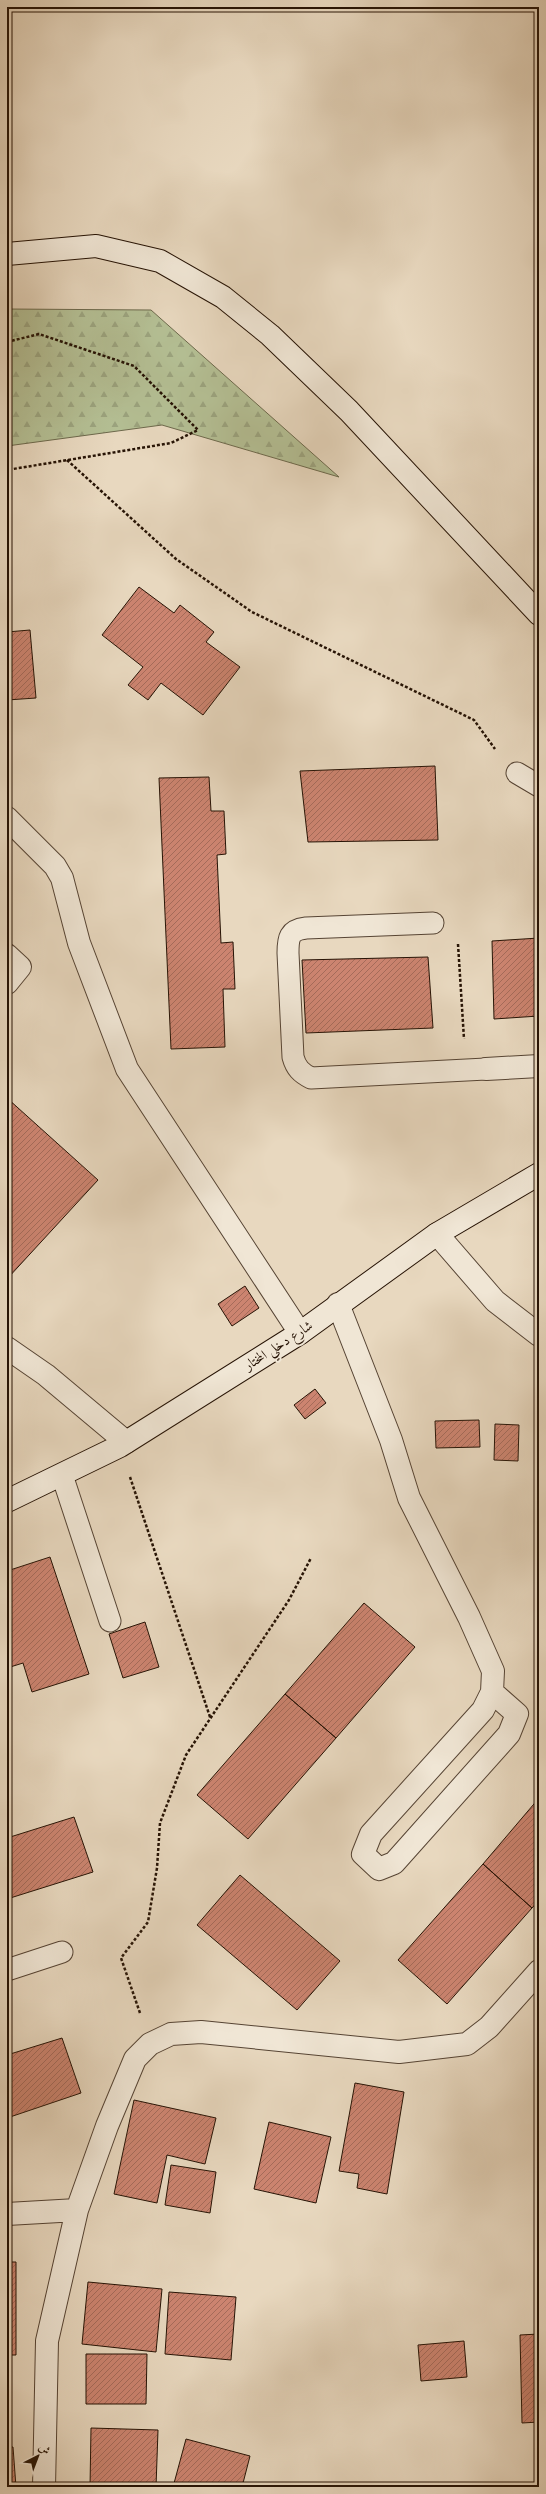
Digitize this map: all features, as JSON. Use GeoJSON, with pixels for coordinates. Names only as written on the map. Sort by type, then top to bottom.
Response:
{"type":"FeatureCollection","features":[{"type":"Feature","properties":{"kind":"street"},"geometry":{"type":"LineString","coordinates":[[7,254],[96,246],[160,261],[223,297],[270,335],[349,411],[539,614]]}},
{"type":"Feature","properties":{"kind":"street"},"geometry":{"type":"LineString","coordinates":[[7,818],[55,866],[62,878],[80,942],[127,1069],[300,1333]]}},
{"type":"Feature","properties":{"kind":"street"},"geometry":{"type":"LineString","coordinates":[[7,955],[20,967],[7,983]]}},
{"type":"Feature","properties":{"kind":"street"},"geometry":{"type":"LineString","coordinates":[[476,1070],[539,1066]]}},
{"type":"Feature","properties":{"kind":"street","name":"شارع دخلي المختار"},"geometry":{"type":"LineString","coordinates":[[7,1501],[123,1444],[300,1333],[338,1304],[437,1234],[539,1174]]}},
{"type":"Feature","properties":{"kind":"street"},"geometry":{"type":"LineString","coordinates":[[437,1234],[494,1301],[539,1335]]}},
{"type":"Feature","properties":{"kind":"street"},"geometry":{"type":"LineString","coordinates":[[338,1304],[391,1440],[409,1498],[469,1618],[493,1671],[492,1692],[483,1710],[370,1834],[363,1854],[379,1869],[394,1863],[509,1734],[517,1714],[492,1692]]}},
{"type":"Feature","properties":{"kind":"street"},"geometry":{"type":"LineString","coordinates":[[7,1348],[46,1375],[123,1444]]}},
{"type":"Feature","properties":{"kind":"street"},"geometry":{"type":"LineString","coordinates":[[44,2487],[47,2341],[77,2210],[107,2126],[136,2059],[150,2044],[171,2034],[201,2032],[399,2052],[467,2044],[489,2027],[539,1971]]}},
{"type":"Feature","properties":{"kind":"street"},"geometry":{"type":"LineString","coordinates":[[7,2214],[77,2210]]}},
{"type":"Feature","properties":{"kind":"lane"},"geometry":{"type":"LineString","coordinates":[[517,773],[539,786]]}},
{"type":"Feature","properties":{"kind":"lane"},"geometry":{"type":"LineString","coordinates":[[433,923],[306,928],[292,932],[288,937],[288,953],[293,1057],[296,1066],[303,1074],[311,1078],[476,1070]]}},
{"type":"Feature","properties":{"kind":"lane"},"geometry":{"type":"LineString","coordinates":[[62,1475],[110,1621]]}},
{"type":"Feature","properties":{"kind":"lane"},"geometry":{"type":"LineString","coordinates":[[7,1970],[62,1952]]}},
{"type":"Feature","properties":{"kind":"path"},"geometry":{"type":"LineString","coordinates":[[7,342],[39,334],[134,366],[198,430],[171,443],[7,470]]}},
{"type":"Feature","properties":{"kind":"path"},"geometry":{"type":"LineString","coordinates":[[67,460],[176,559],[252,612],[474,720],[487,741],[517,773]]}},
{"type":"Feature","properties":{"kind":"path"},"geometry":{"type":"LineString","coordinates":[[458,939],[476,1070]]}},
{"type":"Feature","properties":{"kind":"path"},"geometry":{"type":"LineString","coordinates":[[123,1444],[210,1718]]}},
{"type":"Feature","properties":{"kind":"path"},"geometry":{"type":"LineString","coordinates":[[150,2044],[121,1958],[148,1922],[157,1868],[160,1823],[186,1755],[289,1600],[311,1558]]}},
{"type":"Feature","properties":{"kind":"green space"},"geometry":{"type":"Polygon","coordinates":[[[7,309],[151,310],[339,477],[162,425],[7,446],[7,309]]]}},
{"type":"Feature","properties":{"kind":"building"},"geometry":{"type":"Polygon","coordinates":[[[139,587],[174,613],[180,605],[214,632],[206,642],[240,667],[203,715],[161,683],[148,700],[128,685],[143,667],[102,635],[139,587]]]}},
{"type":"Feature","properties":{"kind":"building"},"geometry":{"type":"Polygon","coordinates":[[[30,630],[36,698],[7,700],[7,632],[30,630]]]}},
{"type":"Feature","properties":{"kind":"building"},"geometry":{"type":"Polygon","coordinates":[[[435,766],[438,840],[308,842],[300,771],[435,766]]]}},
{"type":"Feature","properties":{"kind":"building"},"geometry":{"type":"Polygon","coordinates":[[[209,777],[211,811],[224,811],[226,854],[217,855],[221,943],[233,942],[235,989],[223,989],[225,1047],[171,1049],[159,778],[209,777]]]}},
{"type":"Feature","properties":{"kind":"building"},"geometry":{"type":"Polygon","coordinates":[[[539,938],[539,1016],[494,1019],[492,941],[539,938]]]}},
{"type":"Feature","properties":{"kind":"building"},"geometry":{"type":"Polygon","coordinates":[[[428,957],[433,1028],[306,1033],[302,960],[428,957]]]}},
{"type":"Feature","properties":{"kind":"building"},"geometry":{"type":"Polygon","coordinates":[[[7,1098],[98,1180],[7,1279],[7,1098]]]}},
{"type":"Feature","properties":{"kind":"building"},"geometry":{"type":"Polygon","coordinates":[[[245,1286],[259,1308],[232,1326],[218,1304],[245,1286]]]}},
{"type":"Feature","properties":{"kind":"building"},"geometry":{"type":"Polygon","coordinates":[[[315,1389],[326,1403],[305,1419],[294,1405],[315,1389]]]}},
{"type":"Feature","properties":{"kind":"building"},"geometry":{"type":"Polygon","coordinates":[[[479,1420],[480,1447],[436,1448],[435,1421],[479,1420]]]}},
{"type":"Feature","properties":{"kind":"building"},"geometry":{"type":"Polygon","coordinates":[[[495,1424],[519,1425],[518,1461],[494,1460],[495,1424]]]}},
{"type":"Feature","properties":{"kind":"building"},"geometry":{"type":"Polygon","coordinates":[[[50,1557],[89,1674],[32,1692],[23,1663],[7,1668],[7,1571],[50,1557]]]}},
{"type":"Feature","properties":{"kind":"building"},"geometry":{"type":"Polygon","coordinates":[[[364,1603],[415,1647],[336,1738],[285,1694],[364,1603]]]}},
{"type":"Feature","properties":{"kind":"building"},"geometry":{"type":"Polygon","coordinates":[[[145,1622],[159,1667],[123,1678],[109,1634],[145,1622]]]}},
{"type":"Feature","properties":{"kind":"building"},"geometry":{"type":"Polygon","coordinates":[[[285,1694],[336,1738],[248,1839],[197,1795],[285,1694]]]}},
{"type":"Feature","properties":{"kind":"building"},"geometry":{"type":"Polygon","coordinates":[[[539,1798],[539,1900],[532,1908],[483,1864],[539,1798]]]}},
{"type":"Feature","properties":{"kind":"building"},"geometry":{"type":"Polygon","coordinates":[[[74,1817],[93,1872],[7,1899],[7,1838],[74,1817]]]}},
{"type":"Feature","properties":{"kind":"building"},"geometry":{"type":"Polygon","coordinates":[[[483,1864],[532,1908],[447,2004],[398,1960],[483,1864]]]}},
{"type":"Feature","properties":{"kind":"building"},"geometry":{"type":"Polygon","coordinates":[[[240,1875],[340,1961],[297,2010],[197,1925],[240,1875]]]}},
{"type":"Feature","properties":{"kind":"building"},"geometry":{"type":"Polygon","coordinates":[[[62,2038],[81,2093],[7,2118],[7,2055],[62,2038]]]}},
{"type":"Feature","properties":{"kind":"building"},"geometry":{"type":"Polygon","coordinates":[[[355,2083],[404,2092],[387,2194],[357,2188],[359,2174],[339,2171],[355,2083]]]}},
{"type":"Feature","properties":{"kind":"building"},"geometry":{"type":"Polygon","coordinates":[[[134,2100],[216,2118],[205,2164],[167,2155],[157,2203],[114,2194],[134,2100]]]}},
{"type":"Feature","properties":{"kind":"building"},"geometry":{"type":"Polygon","coordinates":[[[269,2122],[331,2137],[316,2203],[254,2189],[269,2122]]]}},
{"type":"Feature","properties":{"kind":"building"},"geometry":{"type":"Polygon","coordinates":[[[171,2165],[216,2172],[210,2213],[165,2205],[171,2165]]]}},
{"type":"Feature","properties":{"kind":"building"},"geometry":{"type":"Polygon","coordinates":[[[7,2262],[16,2262],[16,2355],[7,2355],[7,2262]]]}},
{"type":"Feature","properties":{"kind":"building"},"geometry":{"type":"Polygon","coordinates":[[[88,2282],[162,2289],[156,2352],[82,2344],[88,2282]]]}},
{"type":"Feature","properties":{"kind":"building"},"geometry":{"type":"Polygon","coordinates":[[[169,2292],[236,2297],[231,2360],[165,2354],[169,2292]]]}},
{"type":"Feature","properties":{"kind":"building"},"geometry":{"type":"Polygon","coordinates":[[[539,2334],[539,2422],[522,2423],[520,2335],[539,2334]]]}},
{"type":"Feature","properties":{"kind":"building"},"geometry":{"type":"Polygon","coordinates":[[[464,2341],[467,2377],[421,2381],[418,2345],[464,2341]]]}},
{"type":"Feature","properties":{"kind":"building"},"geometry":{"type":"Polygon","coordinates":[[[86,2354],[147,2354],[146,2404],[86,2404],[86,2354]]]}},
{"type":"Feature","properties":{"kind":"building"},"geometry":{"type":"Polygon","coordinates":[[[91,2428],[158,2430],[156,2487],[90,2487],[91,2428]]]}},
{"type":"Feature","properties":{"kind":"building"},"geometry":{"type":"Polygon","coordinates":[[[186,2439],[250,2456],[242,2487],[173,2487],[186,2439]]]}},
{"type":"Feature","properties":{"kind":"building"},"geometry":{"type":"Polygon","coordinates":[[[7,2447],[13,2447],[16,2487],[7,2487],[7,2447]]]}}]}
